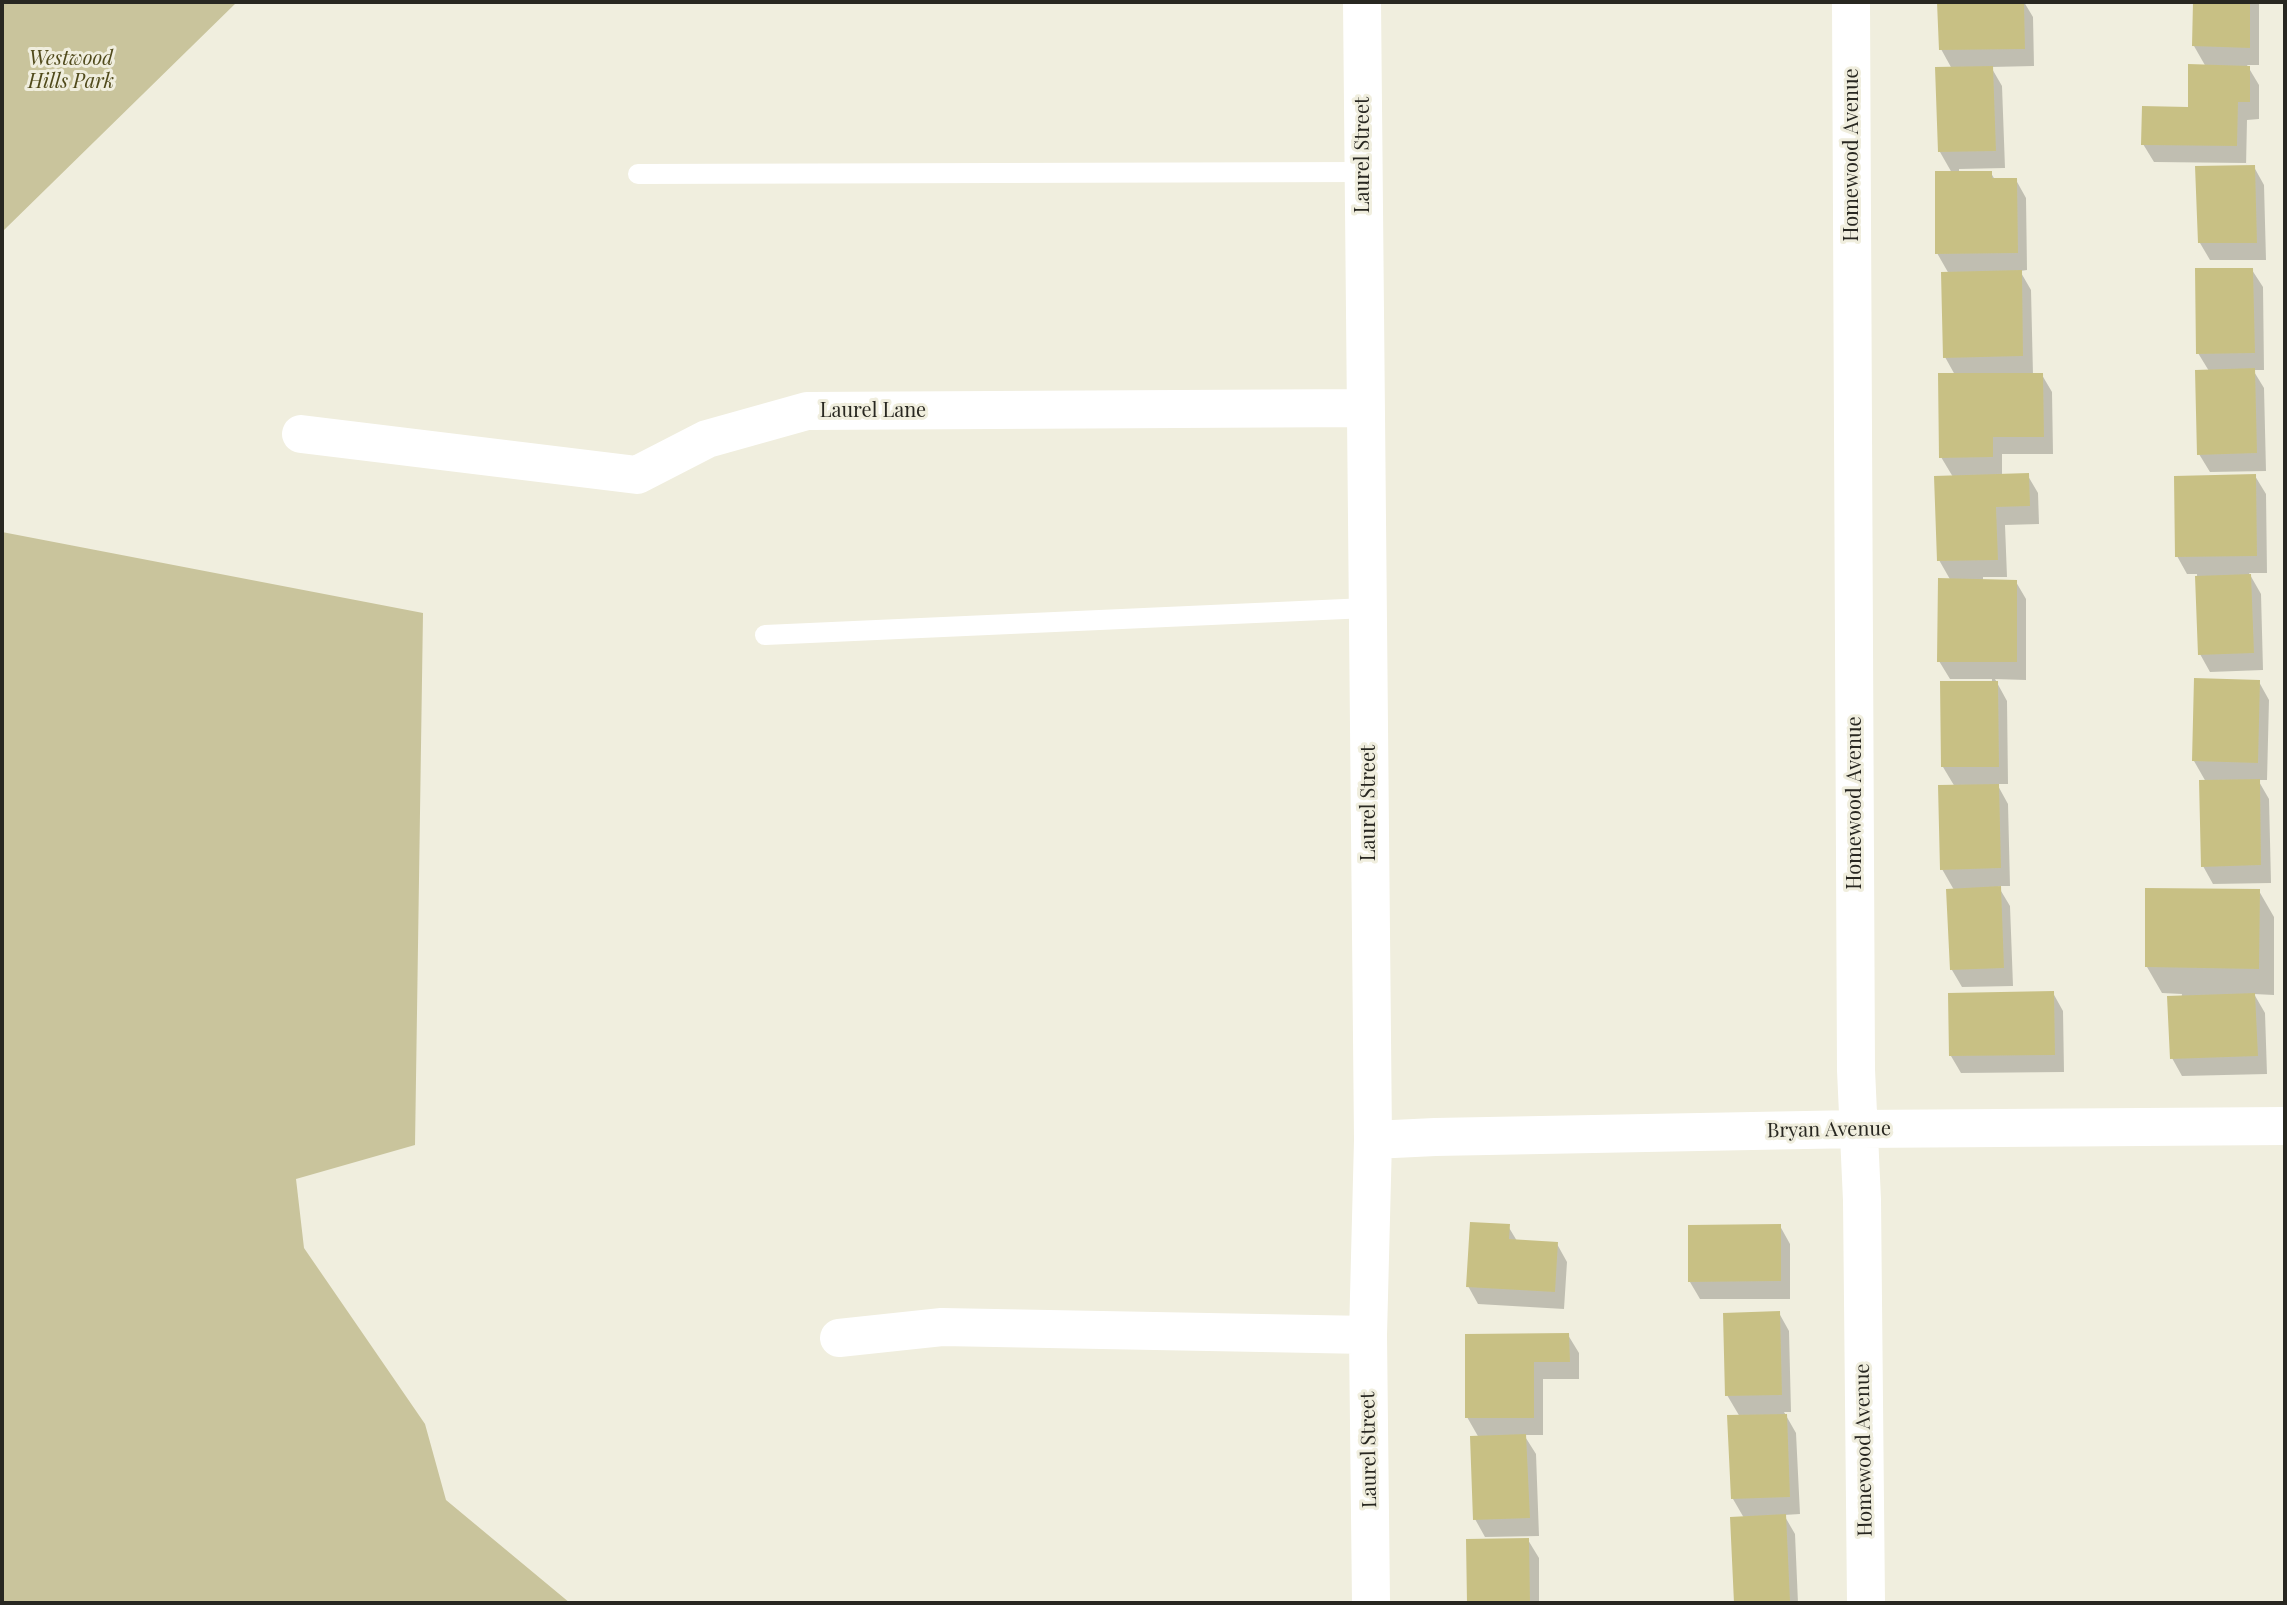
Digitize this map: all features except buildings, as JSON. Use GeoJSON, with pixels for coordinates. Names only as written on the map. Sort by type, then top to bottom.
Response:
{"type":"FeatureCollection","features":[{"type":"Feature","properties":{"kind":"street","name":"Laurel Street"},"geometry":{"type":"LineString","coordinates":[[1362,2],[1373,1140],[1368,1335],[1371,1603]]}},
{"type":"Feature","properties":{"kind":"street","name":"Homewood Avenue"},"geometry":{"type":"LineString","coordinates":[[1851,2],[1856,1070],[1862,1200],[1866,1603]]}},
{"type":"Feature","properties":{"kind":"street","name":"Laurel Lane"},"geometry":{"type":"LineString","coordinates":[[301,434],[637,475],[707,439],[807,411],[1365,408]]}},
{"type":"Feature","properties":{"kind":"street","name":"Bryan Avenue"},"geometry":{"type":"LineString","coordinates":[[1373,1140],[1858,1129],[2285,1126]]}},
{"type":"Feature","properties":{"kind":"street"},"geometry":{"type":"LineString","coordinates":[[839,1338],[942,1327],[1368,1335]]}},
{"type":"Feature","properties":{"kind":"lane"},"geometry":{"type":"LineString","coordinates":[[638,174],[1363,172]]}},
{"type":"Feature","properties":{"kind":"lane"},"geometry":{"type":"LineString","coordinates":[[765,635],[1367,608]]}},
{"type":"Feature","properties":{"kind":"green space","name":"Westwood Hills Park"},"geometry":{"type":"Polygon","coordinates":[[[2,2],[237,2],[2,232],[2,2]]]}},
{"type":"Feature","properties":{"kind":"green space"},"geometry":{"type":"Polygon","coordinates":[[[2,532],[423,613],[415,1145],[296,1179],[304,1248],[425,1424],[446,1500],[570,1603],[2,1603],[2,532]]]}}]}
